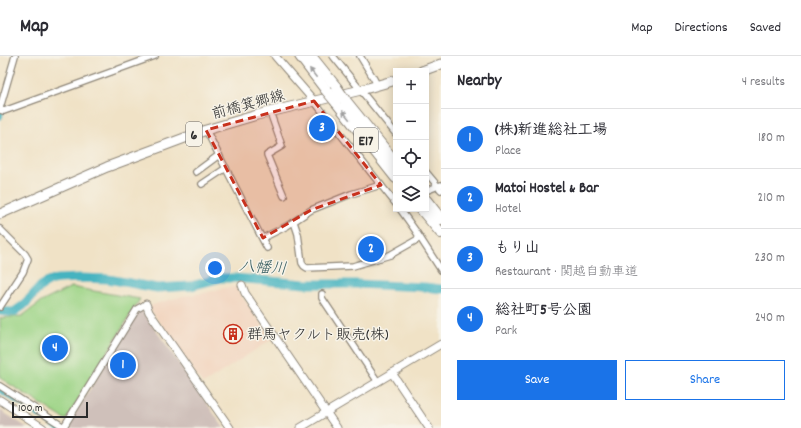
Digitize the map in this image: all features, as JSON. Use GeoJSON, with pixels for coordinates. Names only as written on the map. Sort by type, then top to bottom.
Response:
{"type":"FeatureCollection","features":[{"type":"Feature","properties":{"kind":"highway"},"geometry":{"type":"LineString","coordinates":[[300,56],[331,89]]}},
{"type":"Feature","properties":{"kind":"highway"},"geometry":{"type":"LineString","coordinates":[[311,56],[340,101]]}},
{"type":"Feature","properties":{"kind":"highway","name":"E17"},"geometry":{"type":"LineString","coordinates":[[340,101],[393,160]]}},
{"type":"Feature","properties":{"kind":"highway","name":"E17"},"geometry":{"type":"LineString","coordinates":[[340,101],[395,176]]}},
{"type":"Feature","properties":{"kind":"highway"},"geometry":{"type":"LineString","coordinates":[[429,198],[441,219]]}},
{"type":"Feature","properties":{"kind":"highway"},"geometry":{"type":"LineString","coordinates":[[424,212],[441,233]]}},
{"type":"Feature","properties":{"kind":"main road"},"geometry":{"type":"LineString","coordinates":[[429,68],[441,64]]}},
{"type":"Feature","properties":{"kind":"main road","name":"前橋箕郷線"},"geometry":{"type":"LineString","coordinates":[[0,214],[90,173],[206,130],[393,81]]}},
{"type":"Feature","properties":{"kind":"street"},"geometry":{"type":"LineString","coordinates":[[15,56],[0,109],[4,111],[155,56]]}},
{"type":"Feature","properties":{"kind":"street"},"geometry":{"type":"LineString","coordinates":[[275,56],[314,101],[393,199]]}},
{"type":"Feature","properties":{"kind":"street"},"geometry":{"type":"LineString","coordinates":[[333,56],[393,130]]}},
{"type":"Feature","properties":{"kind":"street"},"geometry":{"type":"LineString","coordinates":[[360,56],[377,86]]}},
{"type":"Feature","properties":{"kind":"street"},"geometry":{"type":"LineString","coordinates":[[270,112],[282,146],[267,155],[284,196]]}},
{"type":"Feature","properties":{"kind":"street"},"geometry":{"type":"LineString","coordinates":[[206,130],[267,248]]}},
{"type":"Feature","properties":{"kind":"street"},"geometry":{"type":"LineString","coordinates":[[196,172],[219,155]]}},
{"type":"Feature","properties":{"kind":"street"},"geometry":{"type":"LineString","coordinates":[[202,184],[226,168]]}},
{"type":"Feature","properties":{"kind":"street"},"geometry":{"type":"LineString","coordinates":[[429,175],[440,187],[429,194]]}},
{"type":"Feature","properties":{"kind":"street"},"geometry":{"type":"LineString","coordinates":[[263,238],[294,222],[315,208],[381,185]]}},
{"type":"Feature","properties":{"kind":"street"},"geometry":{"type":"LineString","coordinates":[[402,212],[441,270]]}},
{"type":"Feature","properties":{"kind":"street"},"geometry":{"type":"LineString","coordinates":[[294,222],[298,234],[302,263],[307,268],[353,266],[390,255],[420,238]]}},
{"type":"Feature","properties":{"kind":"street"},"geometry":{"type":"LineString","coordinates":[[0,229],[26,254],[28,258],[23,272],[1,305]]}},
{"type":"Feature","properties":{"kind":"street"},"geometry":{"type":"LineString","coordinates":[[242,285],[245,293],[337,428]]}},
{"type":"Feature","properties":{"kind":"street"},"geometry":{"type":"LineString","coordinates":[[322,294],[322,298],[378,382]]}},
{"type":"Feature","properties":{"kind":"street"},"geometry":{"type":"LineString","coordinates":[[0,386],[64,427],[137,309],[146,304],[149,312],[230,428]]}},
{"type":"Feature","properties":{"kind":"street"},"geometry":{"type":"LineString","coordinates":[[300,428],[441,344]]}},
{"type":"Feature","properties":{"kind":"street"},"geometry":{"type":"LineString","coordinates":[[392,373],[429,428]]}},
{"type":"Feature","properties":{"kind":"street"},"geometry":{"type":"LineString","coordinates":[[0,400],[43,428]]}},
{"type":"Feature","properties":{"kind":"highlighted area"},"geometry":{"type":"Polygon","coordinates":[[[314,101],[381,185],[311,210],[263,238],[206,130],[314,101]]]}},
{"type":"Feature","properties":{"kind":"shaded area","name":"群馬ヤクルト販売(株)"},"geometry":{"type":"Polygon","coordinates":[[[235,287],[272,339],[203,384],[150,309],[152,305],[183,296],[235,287]]]}},
{"type":"Feature","properties":{"kind":"shaded area"},"geometry":{"type":"Polygon","coordinates":[[[139,310],[142,310],[224,428],[66,428],[139,310]]]}},
{"type":"Feature","properties":{"kind":"shaded area"},"geometry":{"type":"Polygon","coordinates":[[[0,410],[28,428],[0,428],[0,410]]]}},
{"type":"Feature","properties":{"kind":"green space"},"geometry":{"type":"Polygon","coordinates":[[[71,287],[140,299],[66,420],[0,378],[0,318],[22,316],[41,302],[71,287]]]}},
{"type":"Feature","properties":{"kind":"waterway"},"geometry":{"type":"LineString","coordinates":[[0,117],[3,106]]}},
{"type":"Feature","properties":{"kind":"waterway","name":"八幡川"},"geometry":{"type":"LineString","coordinates":[[0,311],[14,312],[24,305],[41,286],[52,280],[59,279],[108,279],[157,288],[191,286],[221,278],[234,278],[305,284],[356,284],[441,289]]}},
{"type":"Feature","properties":{"kind":"waterway"},"geometry":{"type":"LineString","coordinates":[[0,390],[59,428]]}},
{"type":"Feature","properties":{"kind":"place","name":"もり山"},"geometry":{"type":"Point","coordinates":[322,128]}},
{"type":"Feature","properties":{"kind":"place","name":"Matoi Hostel & Bar"},"geometry":{"type":"Point","coordinates":[371,249]}},
{"type":"Feature","properties":{"kind":"place","name":"群馬ヤクルト販売(株)"},"geometry":{"type":"Point","coordinates":[233,334]}},
{"type":"Feature","properties":{"kind":"place","name":"総社町5号公園"},"geometry":{"type":"Point","coordinates":[55,348]}},
{"type":"Feature","properties":{"kind":"place","name":"(株)新進総社工場"},"geometry":{"type":"Point","coordinates":[123,365]}}]}
